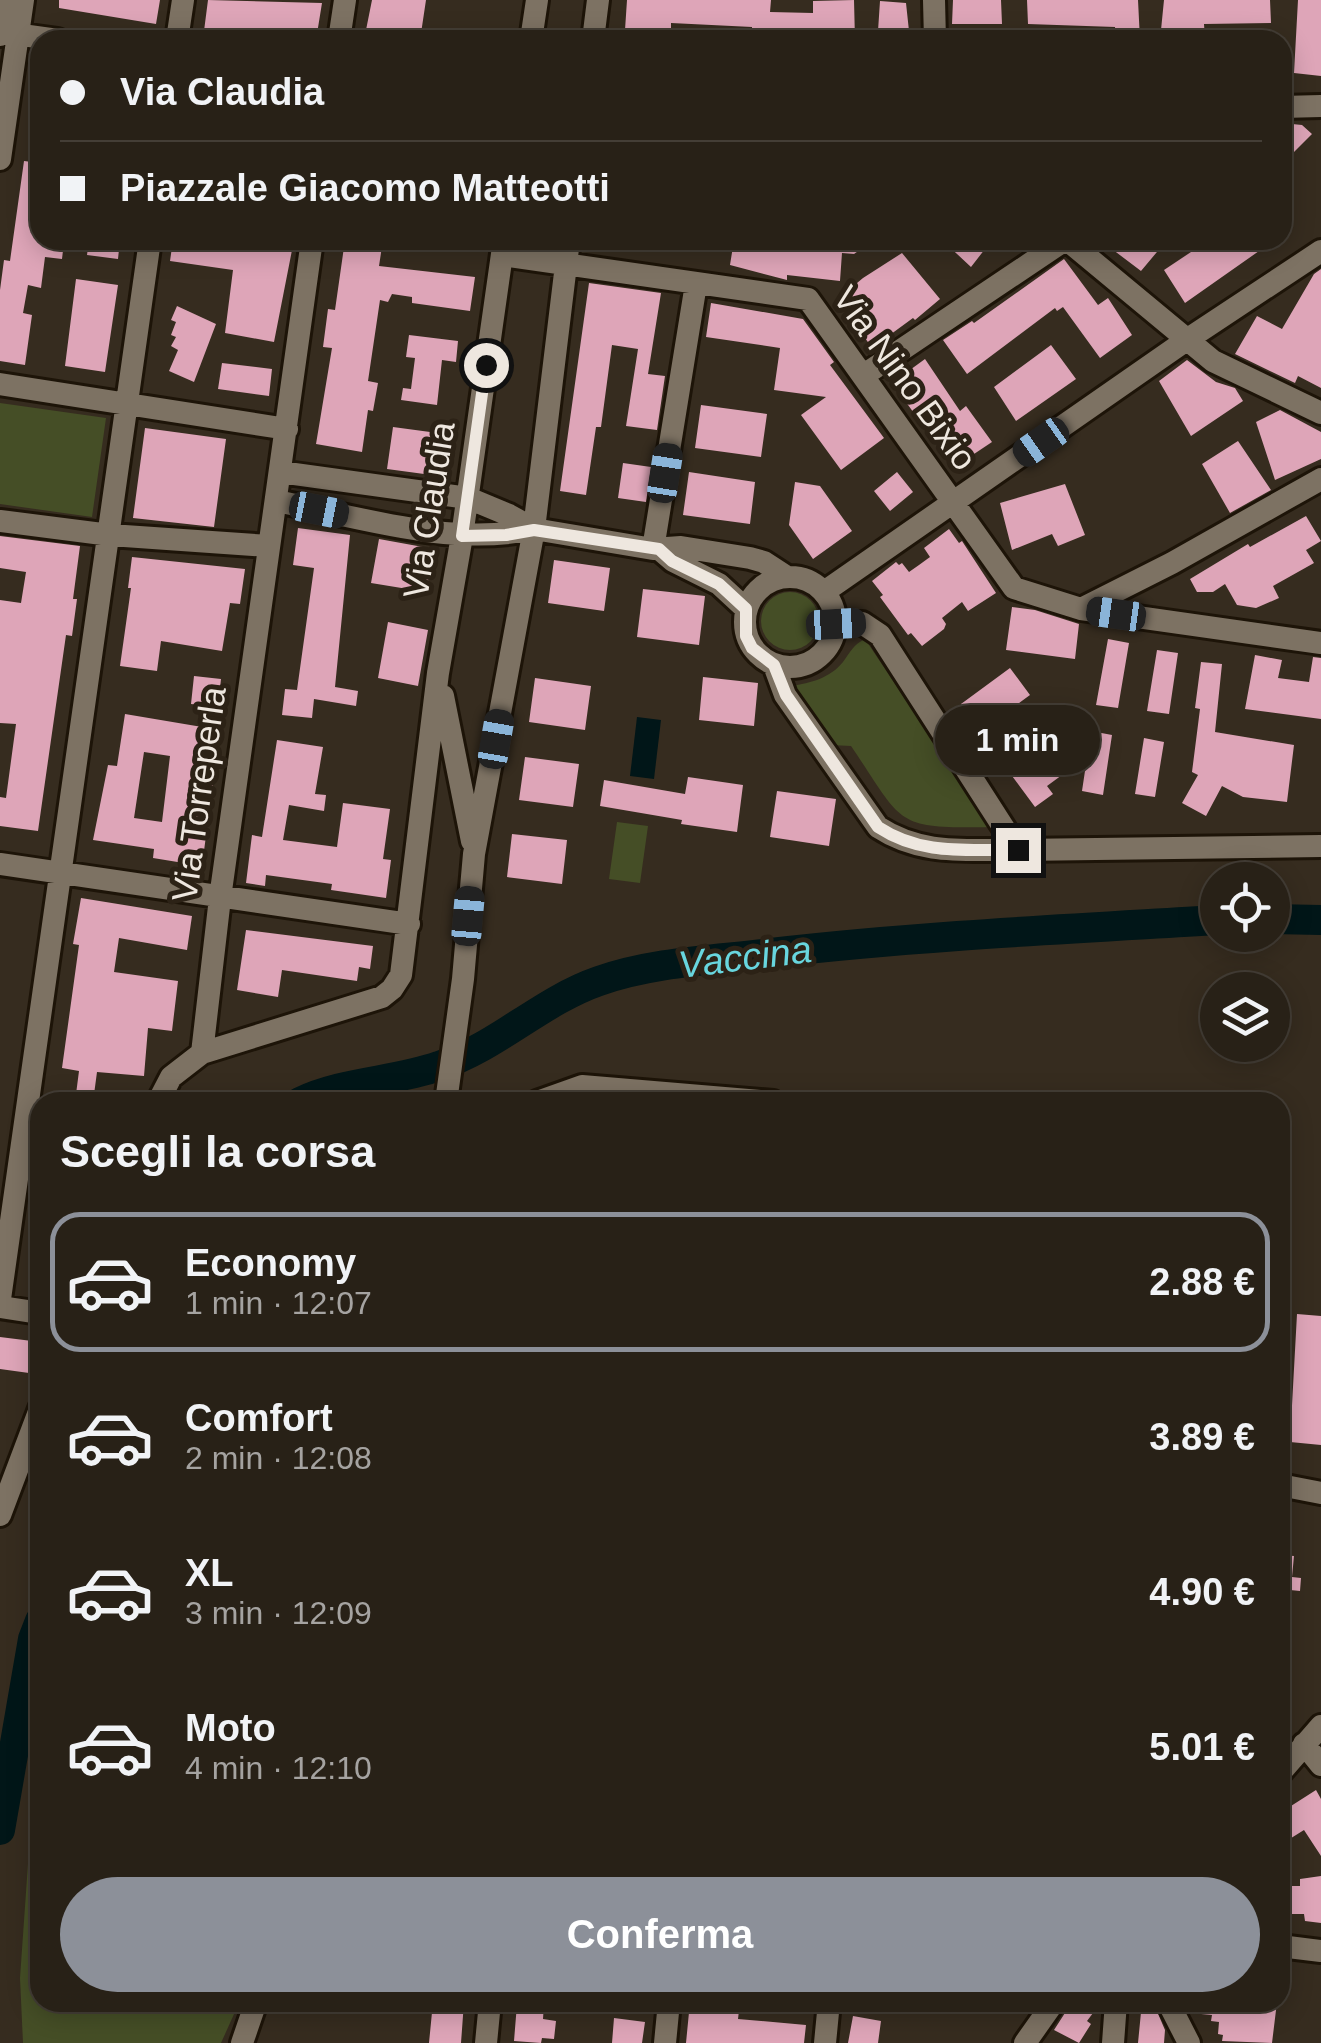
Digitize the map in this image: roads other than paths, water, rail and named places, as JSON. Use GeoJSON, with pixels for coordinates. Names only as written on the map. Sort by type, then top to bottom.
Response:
{"type":"FeatureCollection","features":[{"type":"Feature","properties":{"kind":"street"},"geometry":{"type":"LineString","coordinates":[[0,159],[4,0]]}},
{"type":"Feature","properties":{"kind":"street"},"geometry":{"type":"LineString","coordinates":[[6,34],[23,0]]}},
{"type":"Feature","properties":{"kind":"street"},"geometry":{"type":"LineString","coordinates":[[178,30],[183,0]]}},
{"type":"Feature","properties":{"kind":"street"},"geometry":{"type":"LineString","coordinates":[[340,30],[345,0]]}},
{"type":"Feature","properties":{"kind":"street"},"geometry":{"type":"LineString","coordinates":[[532,30],[537,0]]}},
{"type":"Feature","properties":{"kind":"street"},"geometry":{"type":"LineString","coordinates":[[594,30],[598,0]]}},
{"type":"Feature","properties":{"kind":"street"},"geometry":{"type":"LineString","coordinates":[[934,0],[935,30]]}},
{"type":"Feature","properties":{"kind":"street"},"geometry":{"type":"LineString","coordinates":[[1292,107],[1321,106]]}},
{"type":"Feature","properties":{"kind":"street"},"geometry":{"type":"LineString","coordinates":[[30,1092],[149,250]]}},
{"type":"Feature","properties":{"kind":"street"},"geometry":{"type":"LineString","coordinates":[[0,384],[287,429],[311,250]]}},
{"type":"Feature","properties":{"kind":"street","name":"Via Claudia"},"geometry":{"type":"LineString","coordinates":[[202,1053],[382,997],[401,975],[438,672],[468,498],[503,250]]}},
{"type":"Feature","properties":{"kind":"street","name":"Via Nino Bixio"},"geometry":{"type":"LineString","coordinates":[[513,250],[566,266],[808,299],[1014,588],[1082,608],[1321,643]]}},
{"type":"Feature","properties":{"kind":"street"},"geometry":{"type":"LineString","coordinates":[[447,1092],[474,854],[534,530],[567,250]]}},
{"type":"Feature","properties":{"kind":"street"},"geometry":{"type":"LineString","coordinates":[[864,374],[1051,250]]}},
{"type":"Feature","properties":{"kind":"street"},"geometry":{"type":"LineString","coordinates":[[1078,250],[1212,361],[1321,413]]}},
{"type":"Feature","properties":{"kind":"street"},"geometry":{"type":"LineString","coordinates":[[824,592],[1188,339],[1319,256]]}},
{"type":"Feature","properties":{"kind":"street"},"geometry":{"type":"LineString","coordinates":[[656,549],[696,284]]}},
{"type":"Feature","properties":{"kind":"street","name":"Via Torreperla"},"geometry":{"type":"LineString","coordinates":[[202,1053],[220,898],[287,429]]}},
{"type":"Feature","properties":{"kind":"street"},"geometry":{"type":"LineString","coordinates":[[280,472],[468,498],[534,530]]}},
{"type":"Feature","properties":{"kind":"street"},"geometry":{"type":"LineString","coordinates":[[1082,608],[1172,563],[1321,479]]}},
{"type":"Feature","properties":{"kind":"street"},"geometry":{"type":"LineString","coordinates":[[276,502],[462,536],[534,530],[656,549],[681,547],[764,562],[787,577],[813,583],[830,602],[836,624],[826,651],[802,666],[774,665],[762,658],[746,636],[746,609],[762,586],[787,577]]}},
{"type":"Feature","properties":{"kind":"street"},"geometry":{"type":"LineString","coordinates":[[0,520],[110,536],[269,546]]}},
{"type":"Feature","properties":{"kind":"street"},"geometry":{"type":"LineString","coordinates":[[656,549],[719,584],[746,609]]}},
{"type":"Feature","properties":{"kind":"street"},"geometry":{"type":"LineString","coordinates":[[836,624],[862,623],[880,635],[1018,850]]}},
{"type":"Feature","properties":{"kind":"street"},"geometry":{"type":"LineString","coordinates":[[774,665],[786,695],[878,827],[920,848],[1321,846]]}},
{"type":"Feature","properties":{"kind":"street","name":"Via Claudia"},"geometry":{"type":"LineString","coordinates":[[438,672],[474,854]]}},
{"type":"Feature","properties":{"kind":"street"},"geometry":{"type":"LineString","coordinates":[[0,864],[409,924]]}},
{"type":"Feature","properties":{"kind":"street"},"geometry":{"type":"LineString","coordinates":[[163,1092],[171,1077],[202,1053]]}},
{"type":"Feature","properties":{"kind":"street"},"geometry":{"type":"LineString","coordinates":[[566,1092],[582,1086],[653,1092]]}},
{"type":"Feature","properties":{"kind":"street"},"geometry":{"type":"LineString","coordinates":[[0,1299],[30,1093]]}},
{"type":"Feature","properties":{"kind":"street"},"geometry":{"type":"LineString","coordinates":[[0,1307],[30,1312]]}},
{"type":"Feature","properties":{"kind":"street"},"geometry":{"type":"LineString","coordinates":[[0,1516],[30,1436]]}},
{"type":"Feature","properties":{"kind":"street"},"geometry":{"type":"LineString","coordinates":[[1290,1487],[1321,1493]]}},
{"type":"Feature","properties":{"kind":"street"},"geometry":{"type":"LineString","coordinates":[[1290,1761],[1321,1726]]}},
{"type":"Feature","properties":{"kind":"street"},"geometry":{"type":"LineString","coordinates":[[1304,1744],[1321,1765]]}},
{"type":"Feature","properties":{"kind":"street"},"geometry":{"type":"LineString","coordinates":[[1290,1947],[1321,1950]]}},
{"type":"Feature","properties":{"kind":"street"},"geometry":{"type":"LineString","coordinates":[[242,2043],[253,2012]]}},
{"type":"Feature","properties":{"kind":"street"},"geometry":{"type":"LineString","coordinates":[[486,2043],[489,2012]]}},
{"type":"Feature","properties":{"kind":"street"},"geometry":{"type":"LineString","coordinates":[[665,2043],[668,2012]]}},
{"type":"Feature","properties":{"kind":"street"},"geometry":{"type":"LineString","coordinates":[[825,2043],[827,2012]]}},
{"type":"Feature","properties":{"kind":"street"},"geometry":{"type":"LineString","coordinates":[[1026,2043],[1047,2012]]}},
{"type":"Feature","properties":{"kind":"street"},"geometry":{"type":"LineString","coordinates":[[1113,2043],[1115,2012]]}},
{"type":"Feature","properties":{"kind":"street"},"geometry":{"type":"LineString","coordinates":[[1173,2012],[1189,2043]]}},
{"type":"Feature","properties":{"kind":"waterway","name":"Vaccina"},"geometry":{"type":"LineString","coordinates":[[1290,919],[1321,920]]}},
{"type":"Feature","properties":{"kind":"waterway","name":"Vaccina"},"geometry":{"type":"LineString","coordinates":[[327,1092],[460,1058],[578,990],[641,970],[882,942],[1200,921]]}},
{"type":"Feature","properties":{"kind":"waterway","name":"Vaccina"},"geometry":{"type":"LineString","coordinates":[[0,1830],[30,1656]]}}]}
